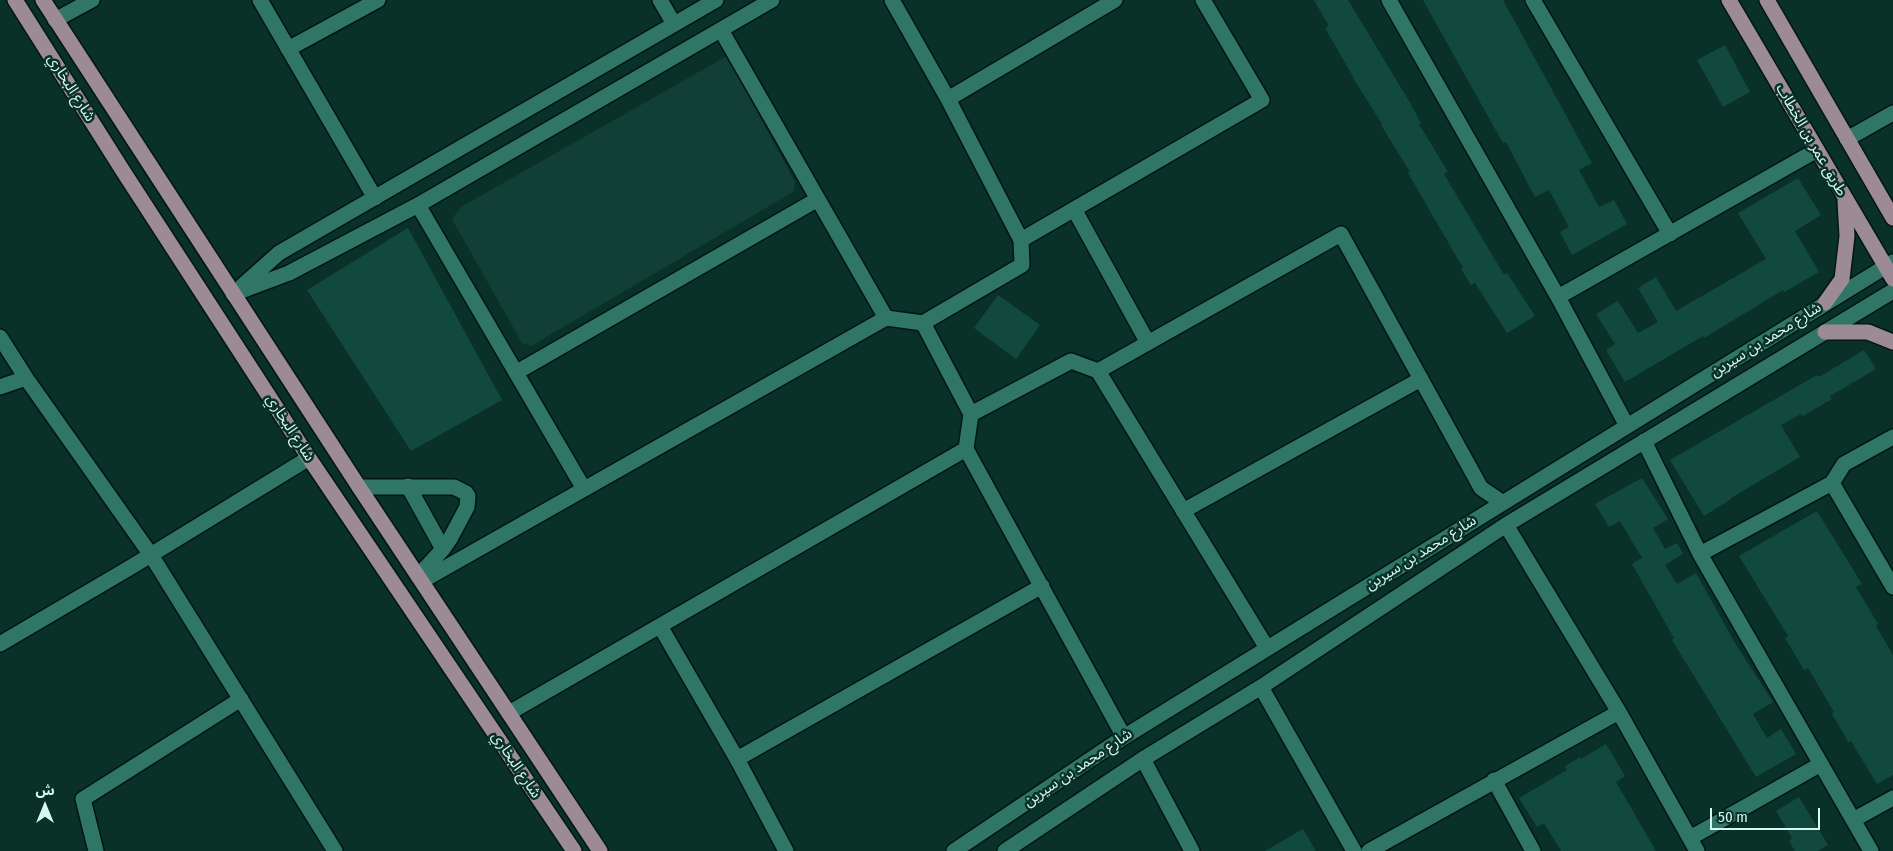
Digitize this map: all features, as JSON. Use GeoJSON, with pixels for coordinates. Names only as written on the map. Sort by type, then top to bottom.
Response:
{"type":"FeatureCollection","features":[{"type":"Feature","properties":{"kind":"main road","name":"شارع البخاري"},"geometry":{"type":"LineString","coordinates":[[15,0],[309,458],[574,851]]}},
{"type":"Feature","properties":{"kind":"main road","name":"شارع البخاري"},"geometry":{"type":"LineString","coordinates":[[43,0],[359,487],[600,851]]}},
{"type":"Feature","properties":{"kind":"main road","name":"طريق عمر بن الخطاب"},"geometry":{"type":"LineString","coordinates":[[1729,0],[1845,197],[1890,269]]}},
{"type":"Feature","properties":{"kind":"main road"},"geometry":{"type":"LineString","coordinates":[[1767,0],[1893,218]]}},
{"type":"Feature","properties":{"kind":"main road"},"geometry":{"type":"LineString","coordinates":[[1825,303],[1842,279],[1847,236],[1845,197]]}},
{"type":"Feature","properties":{"kind":"main road"},"geometry":{"type":"LineString","coordinates":[[1825,332],[1868,332],[1893,342]]}},
{"type":"Feature","properties":{"kind":"street"},"geometry":{"type":"LineString","coordinates":[[56,20],[92,0]]}},
{"type":"Feature","properties":{"kind":"street"},"geometry":{"type":"LineString","coordinates":[[260,0],[375,198]]}},
{"type":"Feature","properties":{"kind":"street"},"geometry":{"type":"LineString","coordinates":[[288,49],[378,0]]}},
{"type":"Feature","properties":{"kind":"street"},"geometry":{"type":"LineString","coordinates":[[660,0],[674,24]]}},
{"type":"Feature","properties":{"kind":"street"},"geometry":{"type":"LineString","coordinates":[[233,294],[279,253],[716,0]]}},
{"type":"Feature","properties":{"kind":"street"},"geometry":{"type":"LineString","coordinates":[[233,294],[289,272],[418,204],[772,0]]}},
{"type":"Feature","properties":{"kind":"street"},"geometry":{"type":"LineString","coordinates":[[420,579],[584,489],[886,318],[923,323],[1022,266],[1021,240],[948,99],[892,0]]}},
{"type":"Feature","properties":{"kind":"street"},"geometry":{"type":"LineString","coordinates":[[948,99],[1115,0]]}},
{"type":"Feature","properties":{"kind":"street"},"geometry":{"type":"LineString","coordinates":[[1021,240],[1262,100],[1203,0]]}},
{"type":"Feature","properties":{"kind":"street"},"geometry":{"type":"LineString","coordinates":[[1389,0],[1558,297],[1627,426]]}},
{"type":"Feature","properties":{"kind":"street"},"geometry":{"type":"LineString","coordinates":[[1533,0],[1670,234]]}},
{"type":"Feature","properties":{"kind":"street"},"geometry":{"type":"LineString","coordinates":[[722,30],[886,318]]}},
{"type":"Feature","properties":{"kind":"street"},"geometry":{"type":"LineString","coordinates":[[1847,139],[1893,113]]}},
{"type":"Feature","properties":{"kind":"street"},"geometry":{"type":"LineString","coordinates":[[1558,297],[1817,150]]}},
{"type":"Feature","properties":{"kind":"street"},"geometry":{"type":"LineString","coordinates":[[517,372],[818,199]]}},
{"type":"Feature","properties":{"kind":"street"},"geometry":{"type":"LineString","coordinates":[[418,204],[584,489]]}},
{"type":"Feature","properties":{"kind":"street"},"geometry":{"type":"LineString","coordinates":[[1074,209],[1148,343]]}},
{"type":"Feature","properties":{"kind":"street"},"geometry":{"type":"LineString","coordinates":[[1098,371],[1341,234],[1481,488],[1503,502]]}},
{"type":"Feature","properties":{"kind":"street","name":"شارع محمد بن سيرين"},"geometry":{"type":"LineString","coordinates":[[954,851],[1124,737],[1267,648],[1825,303],[1890,269]]}},
{"type":"Feature","properties":{"kind":"street","name":"شارع محمد بن سيرين"},"geometry":{"type":"LineString","coordinates":[[1005,851],[1143,759],[1261,687],[1506,525],[1893,291]]}},
{"type":"Feature","properties":{"kind":"street"},"geometry":{"type":"LineString","coordinates":[[923,323],[971,414],[966,449],[1124,737]]}},
{"type":"Feature","properties":{"kind":"street"},"geometry":{"type":"LineString","coordinates":[[0,337],[26,378],[151,555],[241,700],[327,848]]}},
{"type":"Feature","properties":{"kind":"street"},"geometry":{"type":"LineString","coordinates":[[971,414],[1071,361],[1098,371],[1267,648]]}},
{"type":"Feature","properties":{"kind":"street"},"geometry":{"type":"LineString","coordinates":[[0,387],[26,378]]}},
{"type":"Feature","properties":{"kind":"street"},"geometry":{"type":"LineString","coordinates":[[1183,512],[1421,379]]}},
{"type":"Feature","properties":{"kind":"street"},"geometry":{"type":"LineString","coordinates":[[1700,554],[1832,483],[1844,464],[1893,437]]}},
{"type":"Feature","properties":{"kind":"street"},"geometry":{"type":"LineString","coordinates":[[1644,441],[1700,554],[1871,851]]}},
{"type":"Feature","properties":{"kind":"street"},"geometry":{"type":"LineString","coordinates":[[509,713],[966,449]]}},
{"type":"Feature","properties":{"kind":"street"},"geometry":{"type":"LineString","coordinates":[[0,644],[151,555],[309,458]]}},
{"type":"Feature","properties":{"kind":"street"},"geometry":{"type":"LineString","coordinates":[[1832,483],[1893,587]]}},
{"type":"Feature","properties":{"kind":"street"},"geometry":{"type":"LineString","coordinates":[[408,486],[443,549]]}},
{"type":"Feature","properties":{"kind":"street"},"geometry":{"type":"LineString","coordinates":[[359,487],[454,487],[461,489],[468,496],[467,507],[443,549],[420,579]]}},
{"type":"Feature","properties":{"kind":"street"},"geometry":{"type":"LineString","coordinates":[[1506,525],[1619,712],[1694,844],[1820,764]]}},
{"type":"Feature","properties":{"kind":"street"},"geometry":{"type":"LineString","coordinates":[[737,759],[1042,586]]}},
{"type":"Feature","properties":{"kind":"street"},"geometry":{"type":"LineString","coordinates":[[660,626],[737,759],[786,851]]}},
{"type":"Feature","properties":{"kind":"street"},"geometry":{"type":"LineString","coordinates":[[1261,687],[1354,851]]}},
{"type":"Feature","properties":{"kind":"street"},"geometry":{"type":"LineString","coordinates":[[96,851],[84,799],[241,700]]}},
{"type":"Feature","properties":{"kind":"street"},"geometry":{"type":"LineString","coordinates":[[1369,851],[1619,712]]}},
{"type":"Feature","properties":{"kind":"street"},"geometry":{"type":"LineString","coordinates":[[1143,759],[1192,851]]}},
{"type":"Feature","properties":{"kind":"street"},"geometry":{"type":"LineString","coordinates":[[1494,780],[1534,851]]}},
{"type":"Feature","properties":{"kind":"street"},"geometry":{"type":"LineString","coordinates":[[1853,820],[1893,798]]}},
{"type":"Feature","properties":{"kind":"shaded area"},"geometry":{"type":"Polygon","coordinates":[[[727,56],[795,182],[793,192],[531,346],[522,343],[452,219],[461,207],[727,56]]]}},
{"type":"Feature","properties":{"kind":"building"},"geometry":{"type":"Polygon","coordinates":[[[1314,0],[1348,0],[1409,101],[1421,123],[1419,124],[1448,172],[1444,174],[1504,275],[1507,273],[1535,316],[1507,333],[1475,283],[1471,285],[1408,173],[1410,172],[1325,28],[1329,26],[1314,0]]]}},
{"type":"Feature","properties":{"kind":"building"},"geometry":{"type":"Polygon","coordinates":[[[1423,0],[1503,0],[1592,163],[1579,170],[1599,207],[1614,200],[1627,224],[1572,255],[1560,232],[1569,227],[1549,190],[1535,197],[1506,142],[1503,143],[1423,0]]]}},
{"type":"Feature","properties":{"kind":"building"},"geometry":{"type":"Polygon","coordinates":[[[1725,45],[1750,92],[1723,107],[1697,60],[1725,45]]]}},
{"type":"Feature","properties":{"kind":"building"},"geometry":{"type":"Polygon","coordinates":[[[1798,178],[1821,215],[1795,231],[1819,272],[1784,292],[1783,290],[1704,338],[1703,336],[1625,382],[1606,350],[1615,344],[1596,314],[1618,301],[1638,333],[1658,322],[1638,288],[1656,277],[1676,311],[1766,259],[1738,213],[1798,178]]]}},
{"type":"Feature","properties":{"kind":"building"},"geometry":{"type":"Polygon","coordinates":[[[408,228],[502,400],[411,451],[307,290],[408,228]]]}},
{"type":"Feature","properties":{"kind":"building"},"geometry":{"type":"Polygon","coordinates":[[[998,295],[1040,325],[1016,359],[974,328],[998,295]]]}},
{"type":"Feature","properties":{"kind":"building"},"geometry":{"type":"Polygon","coordinates":[[[1864,350],[1876,369],[1830,396],[1832,399],[1803,416],[1801,414],[1781,425],[1800,457],[1704,516],[1670,460],[1864,350]]]}},
{"type":"Feature","properties":{"kind":"building"},"geometry":{"type":"Polygon","coordinates":[[[1642,478],[1668,519],[1653,528],[1665,549],[1677,543],[1683,554],[1665,565],[1677,584],[1696,573],[1735,643],[1773,702],[1753,714],[1767,738],[1781,729],[1796,754],[1756,777],[1672,640],[1674,638],[1632,564],[1642,558],[1620,521],[1609,527],[1595,504],[1642,478]]]}},
{"type":"Feature","properties":{"kind":"building"},"geometry":{"type":"Polygon","coordinates":[[[1817,511],[1862,584],[1856,587],[1878,624],[1876,626],[1893,655],[1893,775],[1877,784],[1851,741],[1849,743],[1832,714],[1834,712],[1808,668],[1804,670],[1785,638],[1788,636],[1739,556],[1817,511]]]}},
{"type":"Feature","properties":{"kind":"building"},"geometry":{"type":"Polygon","coordinates":[[[1606,744],[1625,776],[1616,782],[1656,851],[1561,851],[1544,823],[1537,827],[1519,798],[1567,770],[1565,766],[1606,744]]]}},
{"type":"Feature","properties":{"kind":"building"},"geometry":{"type":"Polygon","coordinates":[[[1799,797],[1828,845],[1818,851],[1795,851],[1789,841],[1792,838],[1776,811],[1799,797]]]}},
{"type":"Feature","properties":{"kind":"building"},"geometry":{"type":"Polygon","coordinates":[[[1303,829],[1316,851],[1265,851],[1303,829]]]}}]}
